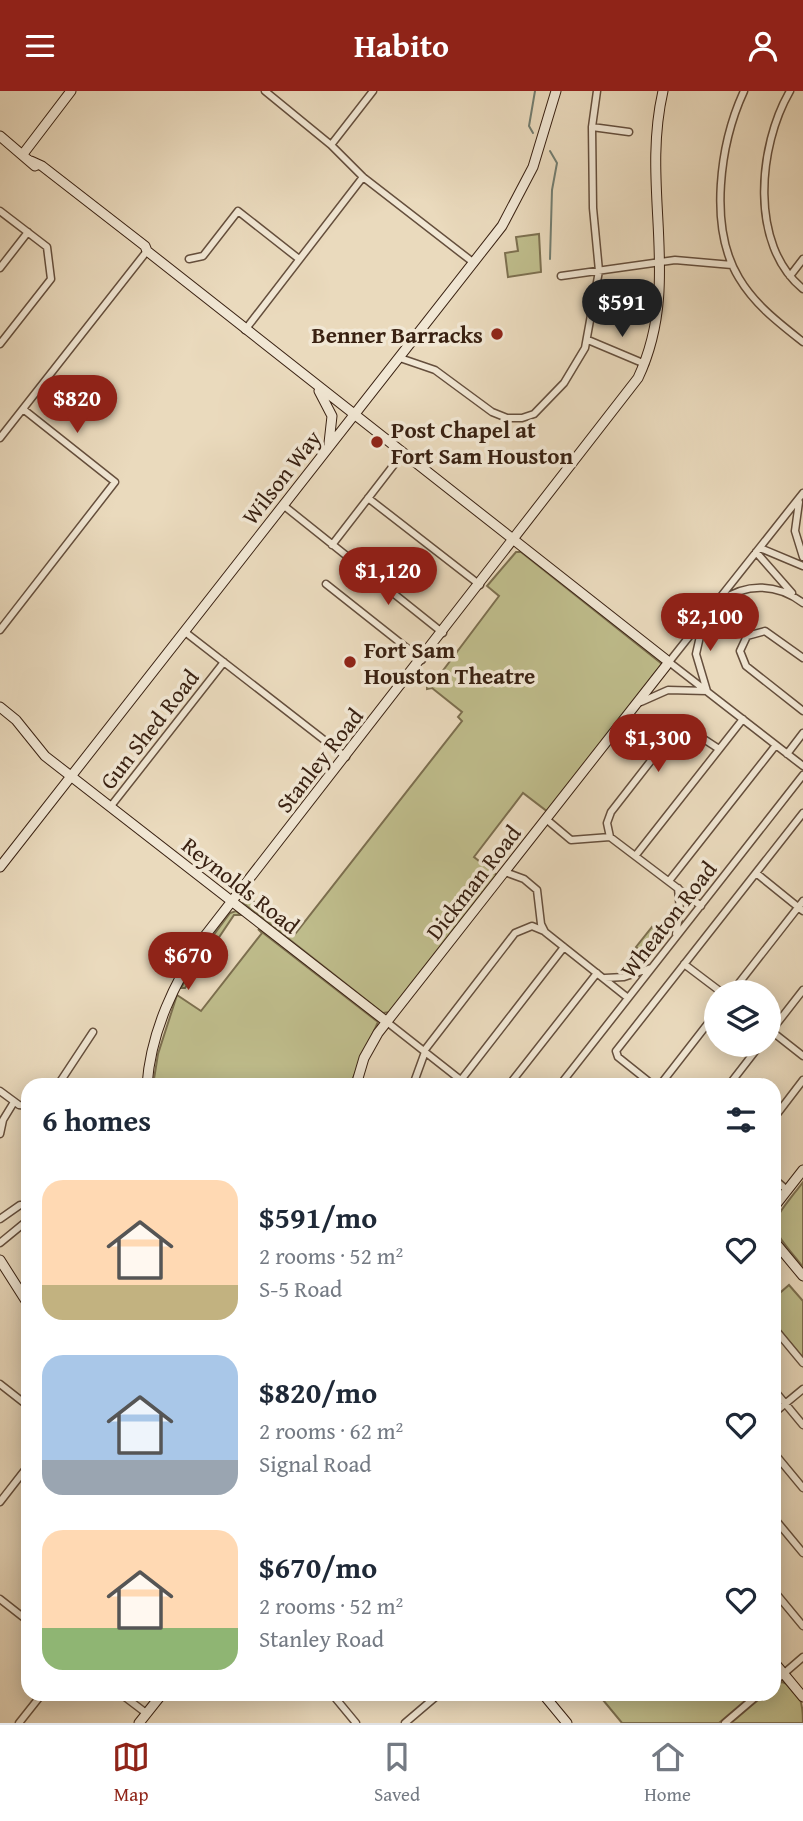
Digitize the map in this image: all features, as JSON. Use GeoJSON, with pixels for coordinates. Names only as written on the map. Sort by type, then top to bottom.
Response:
{"type":"FeatureCollection","features":[{"type":"Feature","properties":{"kind":"street"},"geometry":{"type":"LineString","coordinates":[[23,154],[71,91]]}},
{"type":"Feature","properties":{"kind":"street"},"geometry":{"type":"LineString","coordinates":[[331,145],[373,91]]}},
{"type":"Feature","properties":{"kind":"street","name":"Wilson Way"},"geometry":{"type":"LineString","coordinates":[[0,867],[502,226],[533,167],[556,91]]}},
{"type":"Feature","properties":{"kind":"street"},"geometry":{"type":"LineString","coordinates":[[400,358],[439,373],[496,414],[517,418],[534,414],[564,383],[581,358],[588,339],[600,271],[593,208],[592,127],[597,91]]}},
{"type":"Feature","properties":{"kind":"street","name":"Stanley Road"},"geometry":{"type":"LineString","coordinates":[[148,1078],[152,1051],[171,993],[204,937],[631,390],[645,364],[659,311],[660,262],[654,159],[663,91]]}},
{"type":"Feature","properties":{"kind":"street"},"geometry":{"type":"LineString","coordinates":[[744,91],[727,148],[722,188],[723,230],[732,265],[758,304],[803,342]]}},
{"type":"Feature","properties":{"kind":"street"},"geometry":{"type":"LineString","coordinates":[[790,91],[772,136],[764,202],[768,235],[790,276],[803,289]]}},
{"type":"Feature","properties":{"kind":"street"},"geometry":{"type":"LineString","coordinates":[[269,92],[331,145],[363,177],[474,263]]}},
{"type":"Feature","properties":{"kind":"street"},"geometry":{"type":"LineString","coordinates":[[592,127],[629,132]]}},
{"type":"Feature","properties":{"kind":"street"},"geometry":{"type":"LineString","coordinates":[[0,136],[145,246],[147,251],[245,330],[803,766]]}},
{"type":"Feature","properties":{"kind":"street"},"geometry":{"type":"LineString","coordinates":[[245,330],[363,177]]}},
{"type":"Feature","properties":{"kind":"street"},"geometry":{"type":"LineString","coordinates":[[0,211],[47,247],[51,279],[0,344]]}},
{"type":"Feature","properties":{"kind":"street"},"geometry":{"type":"LineString","coordinates":[[189,259],[203,255],[238,211],[299,259]]}},
{"type":"Feature","properties":{"kind":"street"},"geometry":{"type":"LineString","coordinates":[[0,268],[28,233]]}},
{"type":"Feature","properties":{"kind":"street"},"geometry":{"type":"LineString","coordinates":[[0,438],[3,429],[23,409],[147,251]]}},
{"type":"Feature","properties":{"kind":"street"},"geometry":{"type":"LineString","coordinates":[[561,276],[681,260],[732,265]]}},
{"type":"Feature","properties":{"kind":"street"},"geometry":{"type":"LineString","coordinates":[[790,276],[802,261]]}},
{"type":"Feature","properties":{"kind":"street"},"geometry":{"type":"LineString","coordinates":[[588,339],[645,364]]}},
{"type":"Feature","properties":{"kind":"street"},"geometry":{"type":"LineString","coordinates":[[303,375],[329,407],[333,426],[327,450]]}},
{"type":"Feature","properties":{"kind":"street"},"geometry":{"type":"LineString","coordinates":[[0,630],[115,482],[23,409]]}},
{"type":"Feature","properties":{"kind":"street"},"geometry":{"type":"LineString","coordinates":[[332,545],[402,453]]}},
{"type":"Feature","properties":{"kind":"street"},"geometry":{"type":"LineString","coordinates":[[669,662],[803,493]]}},
{"type":"Feature","properties":{"kind":"street"},"geometry":{"type":"LineString","coordinates":[[803,493],[795,524],[803,558]]}},
{"type":"Feature","properties":{"kind":"street"},"geometry":{"type":"LineString","coordinates":[[368,498],[480,585]]}},
{"type":"Feature","properties":{"kind":"street"},"geometry":{"type":"LineString","coordinates":[[283,505],[443,633]]}},
{"type":"Feature","properties":{"kind":"street"},"geometry":{"type":"LineString","coordinates":[[758,550],[803,566]]}},
{"type":"Feature","properties":{"kind":"street"},"geometry":{"type":"LineString","coordinates":[[758,550],[795,597]]}},
{"type":"Feature","properties":{"kind":"street"},"geometry":{"type":"LineString","coordinates":[[326,584],[422,660]]}},
{"type":"Feature","properties":{"kind":"street"},"geometry":{"type":"LineString","coordinates":[[714,606],[747,589],[773,588],[803,603]]}},
{"type":"Feature","properties":{"kind":"street"},"geometry":{"type":"LineString","coordinates":[[707,615],[699,634],[696,654],[707,691]]}},
{"type":"Feature","properties":{"kind":"street"},"geometry":{"type":"LineString","coordinates":[[803,658],[765,631],[747,636],[740,651],[746,666],[803,711]]}},
{"type":"Feature","properties":{"kind":"street"},"geometry":{"type":"LineString","coordinates":[[185,632],[224,662]]}},
{"type":"Feature","properties":{"kind":"street","name":"Gun Shed Road"},"geometry":{"type":"LineString","coordinates":[[111,806],[224,662],[346,757]]}},
{"type":"Feature","properties":{"kind":"street","name":"Dickman Road"},"geometry":{"type":"LineString","coordinates":[[358,1078],[364,1058],[387,1023],[669,662]]}},
{"type":"Feature","properties":{"kind":"street","name":"Dickman Road"},"geometry":{"type":"LineString","coordinates":[[632,709],[649,697],[668,690],[707,691]]}},
{"type":"Feature","properties":{"kind":"street","name":"Reynolds Road"},"geometry":{"type":"LineString","coordinates":[[0,707],[16,720],[46,756],[457,1078]]}},
{"type":"Feature","properties":{"kind":"street"},"geometry":{"type":"LineString","coordinates":[[636,855],[743,719]]}},
{"type":"Feature","properties":{"kind":"street"},"geometry":{"type":"LineString","coordinates":[[610,837],[607,823],[611,813],[671,735],[690,730],[719,749]]}},
{"type":"Feature","properties":{"kind":"street"},"geometry":{"type":"LineString","coordinates":[[787,754],[803,733]]}},
{"type":"Feature","properties":{"kind":"street"},"geometry":{"type":"LineString","coordinates":[[669,881],[776,745]]}},
{"type":"Feature","properties":{"kind":"street","name":"Wheaton Road"},"geometry":{"type":"LineString","coordinates":[[566,1078],[803,775]]}},
{"type":"Feature","properties":{"kind":"street"},"geometry":{"type":"LineString","coordinates":[[645,1078],[618,1056],[617,1048],[803,813]]}},
{"type":"Feature","properties":{"kind":"street"},"geometry":{"type":"LineString","coordinates":[[546,819],[571,840],[610,837],[701,906]]}},
{"type":"Feature","properties":{"kind":"street"},"geometry":{"type":"LineString","coordinates":[[505,872],[524,879],[537,890],[541,924],[545,932]]}},
{"type":"Feature","properties":{"kind":"street"},"geometry":{"type":"LineString","coordinates":[[742,980],[801,906],[755,873]]}},
{"type":"Feature","properties":{"kind":"street"},"geometry":{"type":"LineString","coordinates":[[674,939],[680,910],[678,888]]}},
{"type":"Feature","properties":{"kind":"street"},"geometry":{"type":"LineString","coordinates":[[415,1078],[424,1052],[515,933],[532,926],[545,932],[628,997]]}},
{"type":"Feature","properties":{"kind":"street"},"geometry":{"type":"LineString","coordinates":[[467,1078],[564,947]]}},
{"type":"Feature","properties":{"kind":"street"},"geometry":{"type":"LineString","coordinates":[[684,964],[705,980]]}},
{"type":"Feature","properties":{"kind":"street"},"geometry":{"type":"LineString","coordinates":[[600,975],[624,977],[651,968]]}},
{"type":"Feature","properties":{"kind":"street"},"geometry":{"type":"LineString","coordinates":[[515,1078],[600,975]]}},
{"type":"Feature","properties":{"kind":"street"},"geometry":{"type":"LineString","coordinates":[[781,1017],[803,990]]}},
{"type":"Feature","properties":{"kind":"street"},"geometry":{"type":"LineString","coordinates":[[665,1078],[704,1028]]}},
{"type":"Feature","properties":{"kind":"street"},"geometry":{"type":"LineString","coordinates":[[63,1078],[93,1032]]}},
{"type":"Feature","properties":{"kind":"street"},"geometry":{"type":"LineString","coordinates":[[781,1040],[803,1056]]}},
{"type":"Feature","properties":{"kind":"street"},"geometry":{"type":"LineString","coordinates":[[734,1078],[751,1057]]}},
{"type":"Feature","properties":{"kind":"street"},"geometry":{"type":"LineString","coordinates":[[781,1109],[803,1080]]}},
{"type":"Feature","properties":{"kind":"street"},"geometry":{"type":"LineString","coordinates":[[0,1091],[21,1104]]}},
{"type":"Feature","properties":{"kind":"street"},"geometry":{"type":"LineString","coordinates":[[0,1134],[3,1120],[14,1102]]}},
{"type":"Feature","properties":{"kind":"street"},"geometry":{"type":"LineString","coordinates":[[781,1198],[803,1170]]}},
{"type":"Feature","properties":{"kind":"street"},"geometry":{"type":"LineString","coordinates":[[781,1185],[787,1190]]}},
{"type":"Feature","properties":{"kind":"street"},"geometry":{"type":"LineString","coordinates":[[0,1219],[21,1205]]}},
{"type":"Feature","properties":{"kind":"street"},"geometry":{"type":"LineString","coordinates":[[0,1243],[21,1226]]}},
{"type":"Feature","properties":{"kind":"street"},"geometry":{"type":"LineString","coordinates":[[781,1249],[803,1276]]}},
{"type":"Feature","properties":{"kind":"street"},"geometry":{"type":"LineString","coordinates":[[0,1260],[21,1293]]}},
{"type":"Feature","properties":{"kind":"street"},"geometry":{"type":"LineString","coordinates":[[781,1336],[803,1363]]}},
{"type":"Feature","properties":{"kind":"street"},"geometry":{"type":"LineString","coordinates":[[0,1384],[21,1400]]}},
{"type":"Feature","properties":{"kind":"street"},"geometry":{"type":"LineString","coordinates":[[781,1407],[803,1389]]}},
{"type":"Feature","properties":{"kind":"street"},"geometry":{"type":"LineString","coordinates":[[781,1398],[803,1425]]}},
{"type":"Feature","properties":{"kind":"street"},"geometry":{"type":"LineString","coordinates":[[781,1461],[803,1488]]}},
{"type":"Feature","properties":{"kind":"street"},"geometry":{"type":"LineString","coordinates":[[0,1502],[21,1475]]}},
{"type":"Feature","properties":{"kind":"street"},"geometry":{"type":"LineString","coordinates":[[781,1526],[803,1553]]}},
{"type":"Feature","properties":{"kind":"street"},"geometry":{"type":"LineString","coordinates":[[0,1598],[21,1615]]}},
{"type":"Feature","properties":{"kind":"street"},"geometry":{"type":"LineString","coordinates":[[781,1599],[803,1626]]}},
{"type":"Feature","properties":{"kind":"street"},"geometry":{"type":"LineString","coordinates":[[783,1674],[803,1657]]}},
{"type":"Feature","properties":{"kind":"street"},"geometry":{"type":"LineString","coordinates":[[781,1671],[803,1697]]}},
{"type":"Feature","properties":{"kind":"street"},"geometry":{"type":"LineString","coordinates":[[19,1723],[36,1701]]}},
{"type":"Feature","properties":{"kind":"street"},"geometry":{"type":"LineString","coordinates":[[130,1701],[146,1713]]}},
{"type":"Feature","properties":{"kind":"street"},"geometry":{"type":"LineString","coordinates":[[139,1723],[156,1701]]}},
{"type":"Feature","properties":{"kind":"street"},"geometry":{"type":"LineString","coordinates":[[338,1701],[356,1723]]}},
{"type":"Feature","properties":{"kind":"street"},"geometry":{"type":"LineString","coordinates":[[405,1723],[431,1701]]}},
{"type":"Feature","properties":{"kind":"street"},"geometry":{"type":"LineString","coordinates":[[549,1701],[567,1723]]}},
{"type":"Feature","properties":{"kind":"street"},"geometry":{"type":"LineString","coordinates":[[725,1723],[751,1701]]}},
{"type":"Feature","properties":{"kind":"shaded area"},"geometry":{"type":"Polygon","coordinates":[[[539,234],[541,272],[508,277],[505,253],[518,251],[516,237],[539,234]]]}},
{"type":"Feature","properties":{"kind":"shaded area"},"geometry":{"type":"Polygon","coordinates":[[[516,552],[521,552],[662,664],[548,812],[523,793],[474,857],[498,876],[391,1012],[383,1013],[243,903],[248,897],[295,934],[462,721],[458,717],[462,712],[432,688],[427,689],[427,685],[432,685],[499,596],[487,586],[516,552]]]}},
{"type":"Feature","properties":{"kind":"shaded area"},"geometry":{"type":"Polygon","coordinates":[[[236,911],[241,915],[234,915],[185,988],[181,988],[204,948],[230,913],[236,911]]]}},
{"type":"Feature","properties":{"kind":"shaded area"},"geometry":{"type":"Polygon","coordinates":[[[652,927],[666,938],[649,957],[636,947],[652,927]]]}},
{"type":"Feature","properties":{"kind":"shaded area"},"geometry":{"type":"Polygon","coordinates":[[[258,929],[378,1022],[353,1078],[154,1078],[158,1054],[177,995],[201,1011],[262,933],[258,929]]]}},
{"type":"Feature","properties":{"kind":"shaded area"},"geometry":{"type":"Polygon","coordinates":[[[803,1182],[803,1267],[781,1239],[783,1209],[803,1182]]]}},
{"type":"Feature","properties":{"kind":"shaded area"},"geometry":{"type":"Polygon","coordinates":[[[789,1285],[803,1301],[803,1358],[781,1331],[781,1292],[789,1285]]]}},
{"type":"Feature","properties":{"kind":"shaded area"},"geometry":{"type":"Polygon","coordinates":[[[781,1683],[797,1693],[803,1723],[731,1723],[757,1701],[781,1701],[781,1683]]]}},
{"type":"Feature","properties":{"kind":"shaded area"},"geometry":{"type":"Polygon","coordinates":[[[604,1701],[745,1701],[719,1723],[622,1723],[604,1701]]]}},
{"type":"Feature","properties":{"kind":"waterway"},"geometry":{"type":"LineString","coordinates":[[533,133],[529,126],[535,91]]}},
{"type":"Feature","properties":{"kind":"waterway"},"geometry":{"type":"LineString","coordinates":[[550,151],[557,163],[552,190],[550,259]]}},
{"type":"Feature","properties":{"kind":"place","name":"Benner Barracks"},"geometry":{"type":"Point","coordinates":[497,334]}},
{"type":"Feature","properties":{"kind":"place","name":"Post Chapel at Fort Sam Houston"},"geometry":{"type":"Point","coordinates":[377,442]}},
{"type":"Feature","properties":{"kind":"place","name":"Fort Sam Houston Theatre"},"geometry":{"type":"Point","coordinates":[350,662]}}]}
